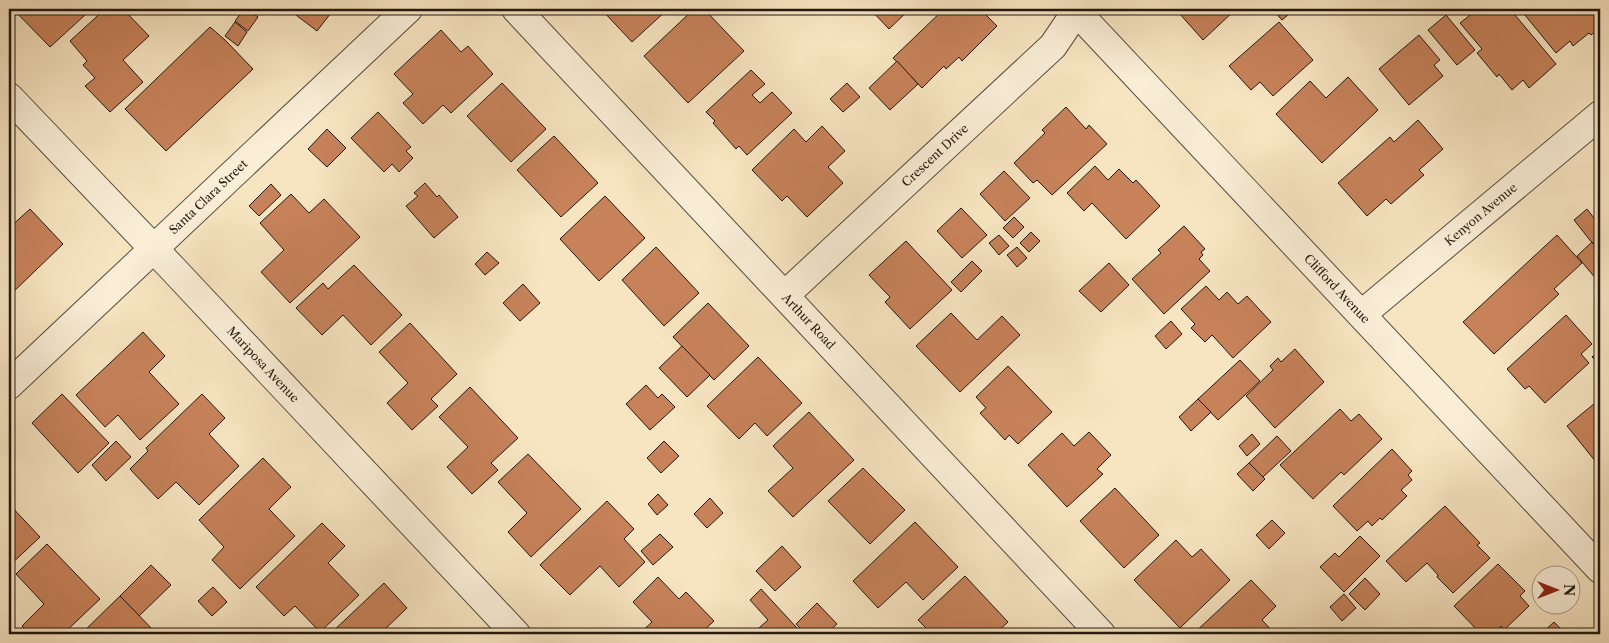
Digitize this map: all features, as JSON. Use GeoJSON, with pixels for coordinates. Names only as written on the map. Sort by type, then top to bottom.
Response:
{"type":"FeatureCollection","features":[{"type":"Feature","properties":{"kind":"street","name":"Santa Clara Street"},"geometry":{"type":"LineString","coordinates":[[9,385],[408,9]]}},
{"type":"Feature","properties":{"kind":"street","name":"Arthur Road"},"geometry":{"type":"LineString","coordinates":[[516,9],[1101,634]]}},
{"type":"Feature","properties":{"kind":"street","name":"Crescent Drive"},"geometry":{"type":"LineString","coordinates":[[785,295],[1053,46],[1076,10]]}},
{"type":"Feature","properties":{"kind":"street","name":"Clifford Avenue"},"geometry":{"type":"LineString","coordinates":[[1076,10],[1600,569]]}},
{"type":"Feature","properties":{"kind":"street","name":"Mariposa Avenue"},"geometry":{"type":"LineString","coordinates":[[9,97],[516,634]]}},
{"type":"Feature","properties":{"kind":"street","name":"Kenyon Avenue"},"geometry":{"type":"LineString","coordinates":[[1362,314],[1600,115]]}},
{"type":"Feature","properties":{"kind":"building"},"geometry":{"type":"Polygon","coordinates":[[[13,9],[79,9],[85,15],[50,47],[13,9]]]}},
{"type":"Feature","properties":{"kind":"building"},"geometry":{"type":"Polygon","coordinates":[[[105,9],[123,9],[149,36],[123,60],[143,82],[110,112],[85,86],[95,78],[83,65],[87,61],[70,41],[105,9]]]}},
{"type":"Feature","properties":{"kind":"building"},"geometry":{"type":"Polygon","coordinates":[[[244,9],[258,17],[248,31],[235,21],[244,9]]]}},
{"type":"Feature","properties":{"kind":"building"},"geometry":{"type":"Polygon","coordinates":[[[288,9],[334,9],[317,31],[288,9]]]}},
{"type":"Feature","properties":{"kind":"building"},"geometry":{"type":"Polygon","coordinates":[[[601,9],[668,9],[632,42],[601,9]]]}},
{"type":"Feature","properties":{"kind":"building"},"geometry":{"type":"Polygon","coordinates":[[[694,9],[704,9],[744,51],[688,103],[644,56],[694,9]]]}},
{"type":"Feature","properties":{"kind":"building"},"geometry":{"type":"Polygon","coordinates":[[[870,9],[910,9],[889,29],[870,9]]]}},
{"type":"Feature","properties":{"kind":"building"},"geometry":{"type":"Polygon","coordinates":[[[944,9],[980,9],[997,26],[962,61],[959,57],[946,69],[944,66],[922,88],[893,58],[944,9]]]}},
{"type":"Feature","properties":{"kind":"building"},"geometry":{"type":"Polygon","coordinates":[[[1183,9],[1236,9],[1203,40],[1179,13],[1183,9]]]}},
{"type":"Feature","properties":{"kind":"building"},"geometry":{"type":"Polygon","coordinates":[[[1272,9],[1295,9],[1282,20],[1272,9]]]}},
{"type":"Feature","properties":{"kind":"building"},"geometry":{"type":"Polygon","coordinates":[[[1478,9],[1510,9],[1556,64],[1529,88],[1523,80],[1512,90],[1499,74],[1497,77],[1477,53],[1482,49],[1460,23],[1478,9]]]}},
{"type":"Feature","properties":{"kind":"building"},"geometry":{"type":"Polygon","coordinates":[[[1520,9],[1600,9],[1600,28],[1591,35],[1589,33],[1573,46],[1570,41],[1556,53],[1520,9]]]}},
{"type":"Feature","properties":{"kind":"building"},"geometry":{"type":"Polygon","coordinates":[[[1446,15],[1475,50],[1457,65],[1428,30],[1446,15]]]}},
{"type":"Feature","properties":{"kind":"building"},"geometry":{"type":"Polygon","coordinates":[[[235,22],[247,32],[238,46],[225,36],[235,22]]]}},
{"type":"Feature","properties":{"kind":"building"},"geometry":{"type":"Polygon","coordinates":[[[1279,22],[1313,60],[1273,96],[1260,82],[1251,90],[1229,66],[1279,22]]]}},
{"type":"Feature","properties":{"kind":"building"},"geometry":{"type":"Polygon","coordinates":[[[210,27],[253,69],[166,151],[125,109],[210,27]]]}},
{"type":"Feature","properties":{"kind":"building"},"geometry":{"type":"Polygon","coordinates":[[[441,30],[461,52],[468,46],[493,74],[451,113],[443,105],[423,124],[403,103],[413,94],[394,74],[441,30]]]}},
{"type":"Feature","properties":{"kind":"building"},"geometry":{"type":"Polygon","coordinates":[[[1419,35],[1440,60],[1434,65],[1443,76],[1409,105],[1379,69],[1419,35]]]}},
{"type":"Feature","properties":{"kind":"building"},"geometry":{"type":"Polygon","coordinates":[[[897,61],[918,84],[890,110],[869,88],[897,61]]]}},
{"type":"Feature","properties":{"kind":"building"},"geometry":{"type":"Polygon","coordinates":[[[751,70],[765,84],[752,95],[760,103],[772,92],[792,113],[747,155],[739,146],[736,149],[706,112],[751,70]]]}},
{"type":"Feature","properties":{"kind":"building"},"geometry":{"type":"Polygon","coordinates":[[[1348,77],[1378,110],[1322,163],[1276,114],[1310,81],[1326,98],[1348,77]]]}},
{"type":"Feature","properties":{"kind":"building"},"geometry":{"type":"Polygon","coordinates":[[[502,83],[546,129],[511,162],[467,116],[502,83]]]}},
{"type":"Feature","properties":{"kind":"building"},"geometry":{"type":"Polygon","coordinates":[[[847,83],[860,97],[843,112],[830,99],[847,83]]]}},
{"type":"Feature","properties":{"kind":"building"},"geometry":{"type":"Polygon","coordinates":[[[1066,107],[1086,129],[1089,125],[1107,144],[1052,195],[1037,180],[1033,183],[1014,163],[1045,133],[1042,130],[1066,107]]]}},
{"type":"Feature","properties":{"kind":"building"},"geometry":{"type":"Polygon","coordinates":[[[378,112],[411,147],[406,151],[413,158],[399,172],[392,164],[384,172],[351,138],[378,112]]]}},
{"type":"Feature","properties":{"kind":"building"},"geometry":{"type":"Polygon","coordinates":[[[1418,120],[1443,149],[1419,170],[1424,175],[1391,204],[1386,199],[1367,216],[1338,183],[1390,137],[1394,142],[1418,120]]]}},
{"type":"Feature","properties":{"kind":"building"},"geometry":{"type":"Polygon","coordinates":[[[822,126],[845,151],[828,167],[843,183],[807,217],[787,196],[782,201],[752,170],[794,129],[806,142],[822,126]]]}},
{"type":"Feature","properties":{"kind":"building"},"geometry":{"type":"Polygon","coordinates":[[[327,129],[346,148],[327,167],[308,149],[327,129]]]}},
{"type":"Feature","properties":{"kind":"building"},"geometry":{"type":"Polygon","coordinates":[[[554,136],[598,183],[561,217],[517,170],[554,136]]]}},
{"type":"Feature","properties":{"kind":"building"},"geometry":{"type":"Polygon","coordinates":[[[1095,166],[1108,180],[1119,169],[1133,183],[1136,180],[1160,206],[1126,239],[1092,203],[1084,211],[1067,193],[1095,166]]]}},
{"type":"Feature","properties":{"kind":"building"},"geometry":{"type":"Polygon","coordinates":[[[1004,171],[1030,198],[1005,221],[980,194],[1004,171]]]}},
{"type":"Feature","properties":{"kind":"building"},"geometry":{"type":"Polygon","coordinates":[[[425,183],[437,197],[439,195],[458,217],[434,238],[406,206],[418,196],[414,193],[425,183]]]}},
{"type":"Feature","properties":{"kind":"building"},"geometry":{"type":"Polygon","coordinates":[[[271,184],[281,195],[259,216],[249,206],[271,184]]]}},
{"type":"Feature","properties":{"kind":"building"},"geometry":{"type":"Polygon","coordinates":[[[291,194],[309,213],[324,199],[360,237],[290,303],[261,272],[284,250],[260,223],[291,194]]]}},
{"type":"Feature","properties":{"kind":"building"},"geometry":{"type":"Polygon","coordinates":[[[605,196],[645,238],[599,281],[560,239],[605,196]]]}},
{"type":"Feature","properties":{"kind":"building"},"geometry":{"type":"Polygon","coordinates":[[[961,208],[987,235],[962,258],[937,231],[961,208]]]}},
{"type":"Feature","properties":{"kind":"building"},"geometry":{"type":"Polygon","coordinates":[[[30,209],[63,244],[9,296],[9,228],[30,209]]]}},
{"type":"Feature","properties":{"kind":"building"},"geometry":{"type":"Polygon","coordinates":[[[1587,209],[1600,226],[1600,238],[1593,244],[1574,220],[1587,209]]]}},
{"type":"Feature","properties":{"kind":"building"},"geometry":{"type":"Polygon","coordinates":[[[1014,217],[1024,227],[1013,238],[1003,228],[1014,217]]]}},
{"type":"Feature","properties":{"kind":"building"},"geometry":{"type":"Polygon","coordinates":[[[1184,226],[1205,249],[1201,252],[1203,255],[1199,259],[1210,271],[1164,314],[1132,279],[1161,253],[1158,250],[1184,226]]]}},
{"type":"Feature","properties":{"kind":"building"},"geometry":{"type":"Polygon","coordinates":[[[1031,232],[1040,241],[1029,252],[1020,243],[1031,232]]]}},
{"type":"Feature","properties":{"kind":"building"},"geometry":{"type":"Polygon","coordinates":[[[999,235],[1009,246],[999,255],[989,243],[999,235]]]}},
{"type":"Feature","properties":{"kind":"building"},"geometry":{"type":"Polygon","coordinates":[[[1557,235],[1582,263],[1554,289],[1559,294],[1494,354],[1463,322],[1557,235]]]}},
{"type":"Feature","properties":{"kind":"building"},"geometry":{"type":"Polygon","coordinates":[[[906,241],[952,290],[910,329],[885,302],[890,297],[869,275],[906,241]]]}},
{"type":"Feature","properties":{"kind":"building"},"geometry":{"type":"Polygon","coordinates":[[[1596,241],[1600,246],[1600,277],[1597,280],[1577,256],[1592,242],[1593,244],[1596,241]]]}},
{"type":"Feature","properties":{"kind":"building"},"geometry":{"type":"Polygon","coordinates":[[[656,247],[699,293],[664,326],[622,280],[656,247]]]}},
{"type":"Feature","properties":{"kind":"building"},"geometry":{"type":"Polygon","coordinates":[[[1017,247],[1027,258],[1017,267],[1007,255],[1017,247]]]}},
{"type":"Feature","properties":{"kind":"building"},"geometry":{"type":"Polygon","coordinates":[[[487,252],[499,263],[485,275],[475,264],[487,252]]]}},
{"type":"Feature","properties":{"kind":"building"},"geometry":{"type":"Polygon","coordinates":[[[972,261],[982,271],[961,292],[951,282],[972,261]]]}},
{"type":"Feature","properties":{"kind":"building"},"geometry":{"type":"Polygon","coordinates":[[[1109,263],[1129,285],[1101,312],[1079,291],[1109,263]]]}},
{"type":"Feature","properties":{"kind":"building"},"geometry":{"type":"Polygon","coordinates":[[[354,265],[402,315],[371,345],[343,315],[322,335],[296,308],[323,283],[328,289],[354,265]]]}},
{"type":"Feature","properties":{"kind":"building"},"geometry":{"type":"Polygon","coordinates":[[[523,284],[540,303],[520,321],[503,303],[523,284]]]}},
{"type":"Feature","properties":{"kind":"building"},"geometry":{"type":"Polygon","coordinates":[[[1206,286],[1219,300],[1227,292],[1238,304],[1247,296],[1271,322],[1233,358],[1212,335],[1205,342],[1191,328],[1195,324],[1181,309],[1206,286]]]}},
{"type":"Feature","properties":{"kind":"building"},"geometry":{"type":"Polygon","coordinates":[[[708,303],[749,346],[714,380],[673,337],[708,303]]]}},
{"type":"Feature","properties":{"kind":"building"},"geometry":{"type":"Polygon","coordinates":[[[951,313],[977,340],[1002,316],[1020,335],[960,392],[916,346],[951,313]]]}},
{"type":"Feature","properties":{"kind":"building"},"geometry":{"type":"Polygon","coordinates":[[[1566,315],[1592,344],[1581,354],[1589,363],[1545,403],[1529,386],[1525,389],[1507,369],[1566,315]]]}},
{"type":"Feature","properties":{"kind":"building"},"geometry":{"type":"Polygon","coordinates":[[[1171,321],[1182,334],[1166,349],[1155,336],[1171,321]]]}},
{"type":"Feature","properties":{"kind":"building"},"geometry":{"type":"Polygon","coordinates":[[[410,323],[457,374],[431,399],[438,406],[412,430],[387,403],[408,383],[379,352],[410,323]]]}},
{"type":"Feature","properties":{"kind":"building"},"geometry":{"type":"Polygon","coordinates":[[[143,332],[165,356],[149,372],[179,404],[140,440],[118,415],[105,427],[76,395],[143,332]]]}},
{"type":"Feature","properties":{"kind":"building"},"geometry":{"type":"Polygon","coordinates":[[[682,346],[710,375],[687,397],[659,368],[682,346]]]}},
{"type":"Feature","properties":{"kind":"building"},"geometry":{"type":"Polygon","coordinates":[[[1295,349],[1324,382],[1275,428],[1246,396],[1273,370],[1270,366],[1278,358],[1281,362],[1295,349]]]}},
{"type":"Feature","properties":{"kind":"building"},"geometry":{"type":"Polygon","coordinates":[[[1600,350],[1600,365],[1592,357],[1600,350]]]}},
{"type":"Feature","properties":{"kind":"building"},"geometry":{"type":"Polygon","coordinates":[[[758,357],[802,403],[767,436],[755,423],[739,439],[707,406],[758,357]]]}},
{"type":"Feature","properties":{"kind":"building"},"geometry":{"type":"Polygon","coordinates":[[[1240,360],[1260,381],[1218,420],[1198,399],[1240,360]]]}},
{"type":"Feature","properties":{"kind":"building"},"geometry":{"type":"Polygon","coordinates":[[[1008,366],[1052,412],[1018,444],[1009,435],[1005,440],[980,413],[986,408],[976,397],[1008,366]]]}},
{"type":"Feature","properties":{"kind":"building"},"geometry":{"type":"Polygon","coordinates":[[[646,385],[658,398],[662,394],[675,407],[650,430],[626,404],[646,385]]]}},
{"type":"Feature","properties":{"kind":"building"},"geometry":{"type":"Polygon","coordinates":[[[470,387],[518,438],[491,463],[498,470],[472,494],[447,467],[468,447],[439,417],[470,387]]]}},
{"type":"Feature","properties":{"kind":"building"},"geometry":{"type":"Polygon","coordinates":[[[62,394],[109,443],[78,473],[32,423],[62,394]]]}},
{"type":"Feature","properties":{"kind":"building"},"geometry":{"type":"Polygon","coordinates":[[[202,394],[225,418],[209,434],[239,466],[199,505],[176,482],[158,499],[130,469],[148,451],[146,448],[202,394]]]}},
{"type":"Feature","properties":{"kind":"building"},"geometry":{"type":"Polygon","coordinates":[[[1198,399],[1211,412],[1191,431],[1179,417],[1198,399]]]}},
{"type":"Feature","properties":{"kind":"building"},"geometry":{"type":"Polygon","coordinates":[[[1600,399],[1600,467],[1567,426],[1600,399]]]}},
{"type":"Feature","properties":{"kind":"building"},"geometry":{"type":"Polygon","coordinates":[[[1340,409],[1351,421],[1359,414],[1382,439],[1344,475],[1341,472],[1313,499],[1280,465],[1340,409]]]}},
{"type":"Feature","properties":{"kind":"building"},"geometry":{"type":"Polygon","coordinates":[[[809,412],[854,460],[793,517],[768,491],[793,468],[773,446],[809,412]]]}},
{"type":"Feature","properties":{"kind":"building"},"geometry":{"type":"Polygon","coordinates":[[[1089,432],[1111,455],[1097,469],[1103,474],[1067,507],[1028,465],[1062,433],[1074,446],[1089,432]]]}},
{"type":"Feature","properties":{"kind":"building"},"geometry":{"type":"Polygon","coordinates":[[[1252,434],[1260,444],[1247,456],[1239,446],[1252,434]]]}},
{"type":"Feature","properties":{"kind":"building"},"geometry":{"type":"Polygon","coordinates":[[[1277,436],[1291,451],[1263,477],[1249,463],[1277,436]]]}},
{"type":"Feature","properties":{"kind":"building"},"geometry":{"type":"Polygon","coordinates":[[[116,441],[131,457],[106,481],[92,465],[116,441]]]}},
{"type":"Feature","properties":{"kind":"building"},"geometry":{"type":"Polygon","coordinates":[[[664,441],[679,456],[661,473],[647,458],[664,441]]]}},
{"type":"Feature","properties":{"kind":"building"},"geometry":{"type":"Polygon","coordinates":[[[1392,449],[1412,471],[1408,475],[1412,480],[1401,490],[1407,496],[1382,520],[1380,518],[1372,526],[1368,521],[1357,531],[1333,506],[1392,449]]]}},
{"type":"Feature","properties":{"kind":"building"},"geometry":{"type":"Polygon","coordinates":[[[528,454],[581,509],[531,557],[508,532],[527,513],[498,482],[528,454]]]}},
{"type":"Feature","properties":{"kind":"building"},"geometry":{"type":"Polygon","coordinates":[[[263,458],[291,487],[269,509],[295,536],[240,589],[212,560],[224,547],[199,520],[263,458]]]}},
{"type":"Feature","properties":{"kind":"building"},"geometry":{"type":"Polygon","coordinates":[[[1249,463],[1265,479],[1253,491],[1237,474],[1249,463]]]}},
{"type":"Feature","properties":{"kind":"building"},"geometry":{"type":"Polygon","coordinates":[[[863,468],[905,510],[870,544],[828,501],[863,468]]]}},
{"type":"Feature","properties":{"kind":"building"},"geometry":{"type":"Polygon","coordinates":[[[1115,488],[1159,535],[1124,568],[1080,521],[1115,488]]]}},
{"type":"Feature","properties":{"kind":"building"},"geometry":{"type":"Polygon","coordinates":[[[658,494],[668,505],[657,515],[648,504],[658,494]]]}},
{"type":"Feature","properties":{"kind":"building"},"geometry":{"type":"Polygon","coordinates":[[[710,498],[723,513],[707,528],[694,514],[710,498]]]}},
{"type":"Feature","properties":{"kind":"building"},"geometry":{"type":"Polygon","coordinates":[[[607,501],[634,529],[624,539],[645,562],[619,587],[600,566],[570,595],[540,565],[607,501]]]}},
{"type":"Feature","properties":{"kind":"building"},"geometry":{"type":"Polygon","coordinates":[[[9,504],[40,537],[9,566],[9,504]]]}},
{"type":"Feature","properties":{"kind":"building"},"geometry":{"type":"Polygon","coordinates":[[[1445,506],[1480,543],[1477,545],[1490,558],[1453,593],[1437,577],[1438,575],[1427,563],[1406,582],[1386,561],[1445,506]]]}},
{"type":"Feature","properties":{"kind":"building"},"geometry":{"type":"Polygon","coordinates":[[[1272,520],[1285,533],[1269,549],[1256,535],[1272,520]]]}},
{"type":"Feature","properties":{"kind":"building"},"geometry":{"type":"Polygon","coordinates":[[[915,522],[958,567],[923,600],[906,582],[878,608],[853,581],[915,522]]]}},
{"type":"Feature","properties":{"kind":"building"},"geometry":{"type":"Polygon","coordinates":[[[322,523],[345,546],[328,563],[359,595],[320,632],[295,606],[284,616],[256,587],[322,523]]]}},
{"type":"Feature","properties":{"kind":"building"},"geometry":{"type":"Polygon","coordinates":[[[660,534],[673,547],[653,565],[641,551],[660,534]]]}},
{"type":"Feature","properties":{"kind":"building"},"geometry":{"type":"Polygon","coordinates":[[[1360,536],[1380,556],[1344,592],[1320,567],[1335,553],[1339,557],[1360,536]]]}},
{"type":"Feature","properties":{"kind":"building"},"geometry":{"type":"Polygon","coordinates":[[[1176,540],[1192,557],[1201,549],[1230,580],[1180,628],[1134,580],[1176,540]]]}},
{"type":"Feature","properties":{"kind":"building"},"geometry":{"type":"Polygon","coordinates":[[[47,544],[100,599],[63,634],[30,634],[22,626],[44,604],[16,574],[47,544]]]}},
{"type":"Feature","properties":{"kind":"building"},"geometry":{"type":"Polygon","coordinates":[[[782,546],[801,567],[775,591],[756,571],[782,546]]]}},
{"type":"Feature","properties":{"kind":"building"},"geometry":{"type":"Polygon","coordinates":[[[1498,564],[1525,591],[1520,596],[1529,606],[1504,630],[1501,626],[1493,634],[1481,634],[1454,606],[1498,564]]]}},
{"type":"Feature","properties":{"kind":"building"},"geometry":{"type":"Polygon","coordinates":[[[151,565],[171,585],[139,616],[120,596],[151,565]]]}},
{"type":"Feature","properties":{"kind":"building"},"geometry":{"type":"Polygon","coordinates":[[[965,576],[1008,622],[995,634],[932,634],[918,620],[965,576]]]}},
{"type":"Feature","properties":{"kind":"building"},"geometry":{"type":"Polygon","coordinates":[[[658,577],[679,599],[686,592],[714,621],[700,634],[639,634],[652,622],[633,602],[658,577]]]}},
{"type":"Feature","properties":{"kind":"building"},"geometry":{"type":"Polygon","coordinates":[[[1365,578],[1380,594],[1365,610],[1349,594],[1365,578]]]}},
{"type":"Feature","properties":{"kind":"building"},"geometry":{"type":"Polygon","coordinates":[[[1251,580],[1276,606],[1262,620],[1275,634],[1193,634],[1251,580]]]}},
{"type":"Feature","properties":{"kind":"building"},"geometry":{"type":"Polygon","coordinates":[[[384,583],[407,608],[383,631],[386,634],[330,634],[384,583]]]}},
{"type":"Feature","properties":{"kind":"building"},"geometry":{"type":"Polygon","coordinates":[[[213,587],[227,602],[212,616],[198,601],[213,587]]]}},
{"type":"Feature","properties":{"kind":"building"},"geometry":{"type":"Polygon","coordinates":[[[761,589],[797,628],[790,634],[752,634],[768,620],[750,600],[761,589]]]}},
{"type":"Feature","properties":{"kind":"building"},"geometry":{"type":"Polygon","coordinates":[[[1344,594],[1356,608],[1342,621],[1330,607],[1344,594]]]}},
{"type":"Feature","properties":{"kind":"building"},"geometry":{"type":"Polygon","coordinates":[[[120,596],[157,634],[81,634],[120,596]]]}},
{"type":"Feature","properties":{"kind":"building"},"geometry":{"type":"Polygon","coordinates":[[[817,603],[837,624],[826,634],[806,634],[796,624],[817,603]]]}},
{"type":"Feature","properties":{"kind":"building"},"geometry":{"type":"Polygon","coordinates":[[[1554,622],[1566,634],[1541,634],[1554,622]]]}}]}
